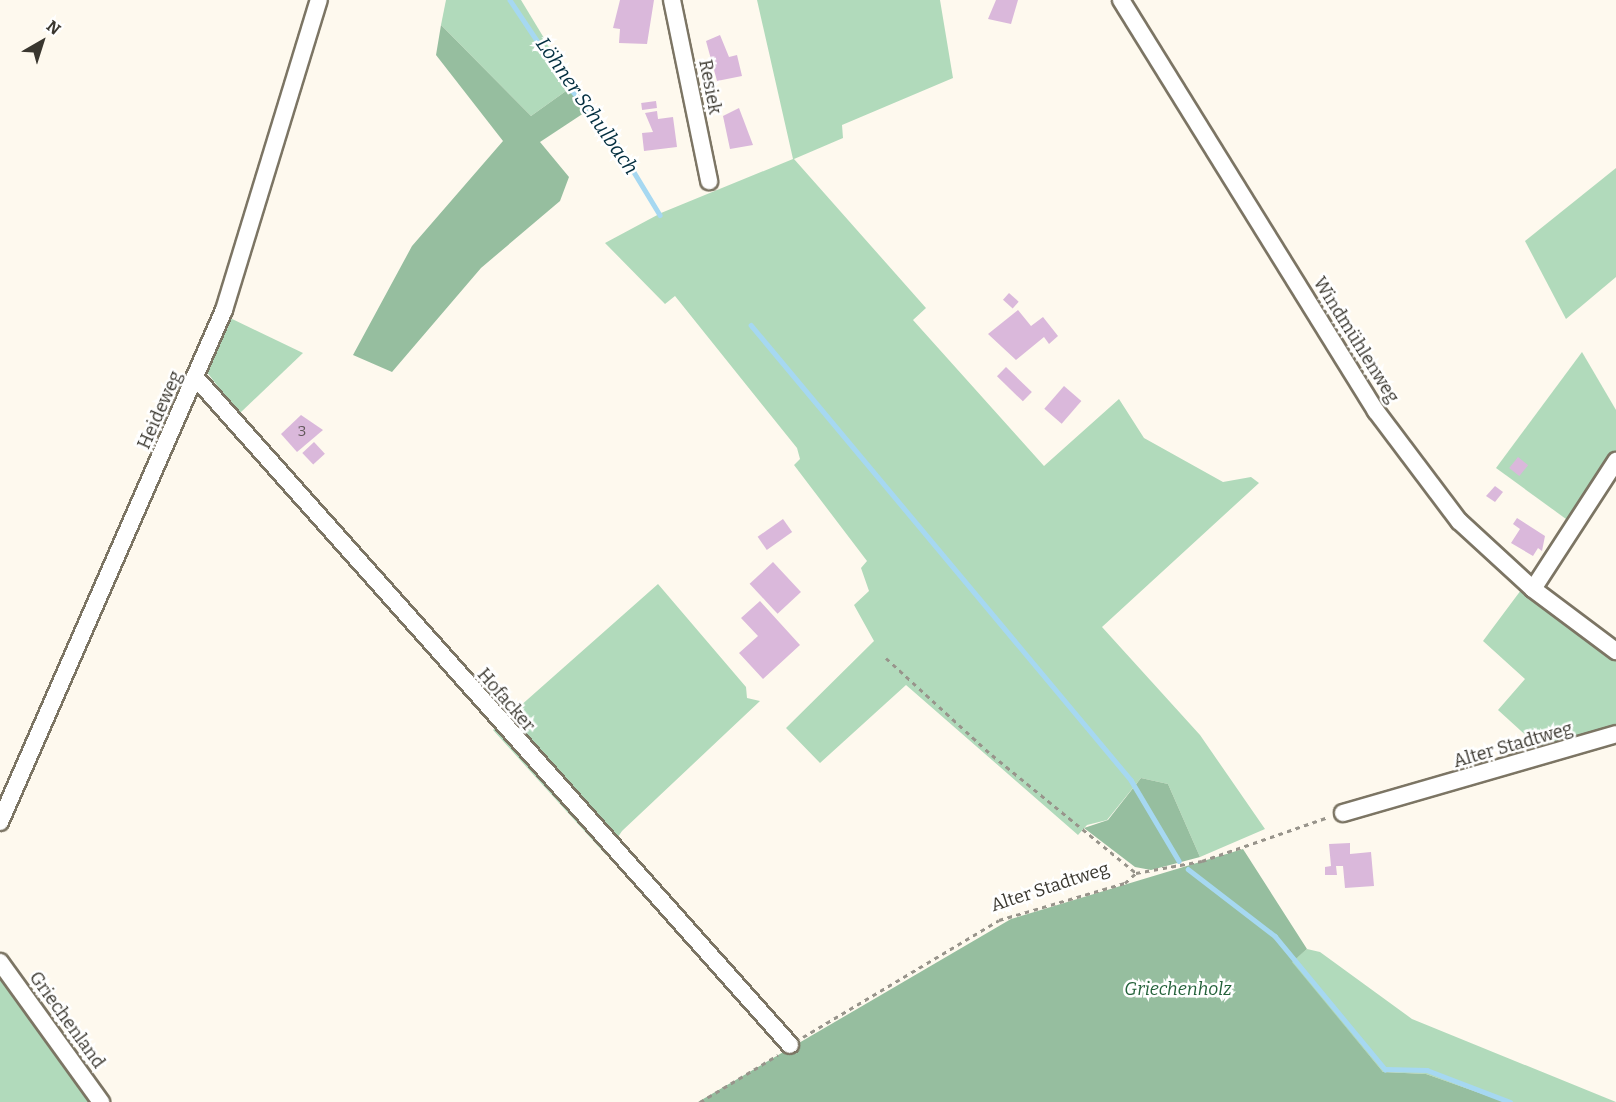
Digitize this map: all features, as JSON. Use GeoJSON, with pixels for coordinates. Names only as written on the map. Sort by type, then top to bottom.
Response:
{"type":"FeatureCollection","features":[{"type":"Feature","properties":{"kind":"street","name":"Heideweg"},"geometry":{"type":"LineString","coordinates":[[0,822],[196,378],[249,240],[319,0]]}},
{"type":"Feature","properties":{"kind":"street","name":"Resiek"},"geometry":{"type":"LineString","coordinates":[[672,0],[709,182]]}},
{"type":"Feature","properties":{"kind":"street","name":"Windmühlenweg"},"geometry":{"type":"LineString","coordinates":[[1121,0],[1376,411],[1459,521],[1533,589],[1616,651]]}},
{"type":"Feature","properties":{"kind":"street","name":"Hofacker"},"geometry":{"type":"LineString","coordinates":[[196,378],[790,1045]]}},
{"type":"Feature","properties":{"kind":"street"},"geometry":{"type":"LineString","coordinates":[[1533,589],[1616,461]]}},
{"type":"Feature","properties":{"kind":"street","name":"Alter Stadtweg"},"geometry":{"type":"LineString","coordinates":[[1342,813],[1616,734]]}},
{"type":"Feature","properties":{"kind":"street","name":"Griechenland"},"geometry":{"type":"LineString","coordinates":[[0,962],[102,1102]]}},
{"type":"Feature","properties":{"kind":"path"},"geometry":{"type":"LineString","coordinates":[[886,658],[992,755],[1136,873]]}},
{"type":"Feature","properties":{"kind":"path","name":"Alter Stadtweg"},"geometry":{"type":"LineString","coordinates":[[700,1102],[790,1045],[999,921],[1125,883],[1136,873],[1202,861],[1342,813]]}},
{"type":"Feature","properties":{"kind":"green space"},"geometry":{"type":"Polygon","coordinates":[[[446,0],[521,0],[573,86],[531,116],[441,25],[446,0]]]}},
{"type":"Feature","properties":{"kind":"green space"},"geometry":{"type":"Polygon","coordinates":[[[757,0],[940,0],[953,78],[842,125],[843,138],[794,159],[926,308],[913,320],[1044,466],[1119,399],[1144,438],[1223,482],[1251,477],[1259,483],[1102,627],[1200,735],[1265,829],[1200,857],[1168,784],[1141,778],[1107,820],[1087,825],[1078,835],[906,685],[820,763],[786,728],[874,641],[854,605],[869,591],[861,568],[867,561],[794,465],[800,459],[797,448],[675,296],[665,304],[605,243],[661,213],[793,159],[757,0]]]}},
{"type":"Feature","properties":{"kind":"green space"},"geometry":{"type":"Polygon","coordinates":[[[441,25],[531,116],[573,86],[590,109],[540,142],[569,177],[560,201],[481,268],[392,372],[353,355],[412,246],[503,141],[436,55],[441,25]]]}},
{"type":"Feature","properties":{"kind":"green space"},"geometry":{"type":"Polygon","coordinates":[[[1616,168],[1616,277],[1566,319],[1525,241],[1616,168]]]}},
{"type":"Feature","properties":{"kind":"green space"},"geometry":{"type":"Polygon","coordinates":[[[228,317],[303,353],[239,414],[206,371],[228,317]]]}},
{"type":"Feature","properties":{"kind":"green space"},"geometry":{"type":"Polygon","coordinates":[[[1582,352],[1616,410],[1616,468],[1577,527],[1496,468],[1582,352]]]}},
{"type":"Feature","properties":{"kind":"green space"},"geometry":{"type":"Polygon","coordinates":[[[658,584],[746,687],[747,698],[760,701],[622,831],[606,855],[493,730],[658,584]]]}},
{"type":"Feature","properties":{"kind":"green space"},"geometry":{"type":"Polygon","coordinates":[[[1524,586],[1616,657],[1616,730],[1543,751],[1498,710],[1525,679],[1483,641],[1524,586]]]}},
{"type":"Feature","properties":{"kind":"green space"},"geometry":{"type":"Polygon","coordinates":[[[1141,778],[1168,784],[1200,857],[1151,870],[1135,867],[1084,828],[1108,820],[1141,778]]]}},
{"type":"Feature","properties":{"kind":"green space","name":"Griechenholz"},"geometry":{"type":"Polygon","coordinates":[[[1243,849],[1307,949],[1292,962],[1383,1072],[1426,1074],[1505,1102],[698,1102],[1011,919],[1243,849]]]}},
{"type":"Feature","properties":{"kind":"green space"},"geometry":{"type":"Polygon","coordinates":[[[1307,949],[1320,952],[1412,1019],[1616,1102],[1505,1102],[1426,1074],[1383,1072],[1291,962],[1307,949]]]}},
{"type":"Feature","properties":{"kind":"green space"},"geometry":{"type":"Polygon","coordinates":[[[0,956],[105,1102],[0,1102],[0,956]]]}},
{"type":"Feature","properties":{"kind":"building"},"geometry":{"type":"Polygon","coordinates":[[[620,0],[654,0],[647,44],[619,43],[620,29],[613,28],[620,0]]]}},
{"type":"Feature","properties":{"kind":"building"},"geometry":{"type":"Polygon","coordinates":[[[996,0],[1018,0],[1011,24],[988,19],[996,0]]]}},
{"type":"Feature","properties":{"kind":"building"},"geometry":{"type":"Polygon","coordinates":[[[720,35],[729,57],[737,55],[742,76],[717,81],[706,41],[720,35]]]}},
{"type":"Feature","properties":{"kind":"building"},"geometry":{"type":"Polygon","coordinates":[[[656,101],[657,108],[642,110],[641,103],[656,101]]]}},
{"type":"Feature","properties":{"kind":"building"},"geometry":{"type":"Polygon","coordinates":[[[739,108],[753,145],[730,149],[723,116],[739,108]]]}},
{"type":"Feature","properties":{"kind":"building"},"geometry":{"type":"Polygon","coordinates":[[[657,111],[658,119],[673,117],[677,147],[644,151],[642,133],[653,132],[645,113],[657,111]]]}},
{"type":"Feature","properties":{"kind":"building"},"geometry":{"type":"Polygon","coordinates":[[[1009,293],[1019,302],[1013,308],[1003,300],[1009,293]]]}},
{"type":"Feature","properties":{"kind":"building"},"geometry":{"type":"Polygon","coordinates":[[[1018,310],[1031,326],[1043,317],[1058,336],[1049,344],[1044,337],[1016,360],[988,334],[1018,310]]]}},
{"type":"Feature","properties":{"kind":"building"},"geometry":{"type":"Polygon","coordinates":[[[1006,367],[1032,392],[1023,401],[997,376],[1006,367]]]}},
{"type":"Feature","properties":{"kind":"building"},"geometry":{"type":"Polygon","coordinates":[[[1064,386],[1081,401],[1062,424],[1044,409],[1064,386]]]}},
{"type":"Feature","properties":{"kind":"building"},"geometry":{"type":"Polygon","coordinates":[[[301,415],[323,430],[297,452],[281,434],[301,415]]]}},
{"type":"Feature","properties":{"kind":"building"},"geometry":{"type":"Polygon","coordinates":[[[314,442],[325,454],[313,465],[302,453],[314,442]]]}},
{"type":"Feature","properties":{"kind":"building"},"geometry":{"type":"Polygon","coordinates":[[[1518,457],[1528,465],[1519,476],[1509,468],[1518,457]]]}},
{"type":"Feature","properties":{"kind":"building"},"geometry":{"type":"Polygon","coordinates":[[[1495,486],[1503,492],[1495,502],[1486,496],[1495,486]]]}},
{"type":"Feature","properties":{"kind":"building"},"geometry":{"type":"Polygon","coordinates":[[[1517,518],[1545,536],[1542,551],[1538,548],[1533,556],[1511,543],[1520,529],[1513,524],[1517,518]]]}},
{"type":"Feature","properties":{"kind":"building"},"geometry":{"type":"Polygon","coordinates":[[[783,519],[792,532],[767,550],[758,537],[783,519]]]}},
{"type":"Feature","properties":{"kind":"building"},"geometry":{"type":"Polygon","coordinates":[[[773,562],[801,592],[778,614],[750,584],[773,562]]]}},
{"type":"Feature","properties":{"kind":"building"},"geometry":{"type":"Polygon","coordinates":[[[760,601],[800,645],[763,679],[739,653],[758,636],[741,618],[760,601]]]}},
{"type":"Feature","properties":{"kind":"building"},"geometry":{"type":"Polygon","coordinates":[[[1350,843],[1350,854],[1371,852],[1374,886],[1345,888],[1343,866],[1336,866],[1337,875],[1325,875],[1325,867],[1331,866],[1329,844],[1350,843]]]}},
{"type":"Feature","properties":{"kind":"waterway","name":"Löhner Schulbach"},"geometry":{"type":"LineString","coordinates":[[510,0],[564,81],[617,144],[660,215]]}},
{"type":"Feature","properties":{"kind":"waterway"},"geometry":{"type":"LineString","coordinates":[[751,325],[1131,780],[1179,861]]}},
{"type":"Feature","properties":{"kind":"waterway"},"geometry":{"type":"LineString","coordinates":[[1188,869],[1275,936],[1385,1069],[1427,1070],[1510,1102]]}}]}
